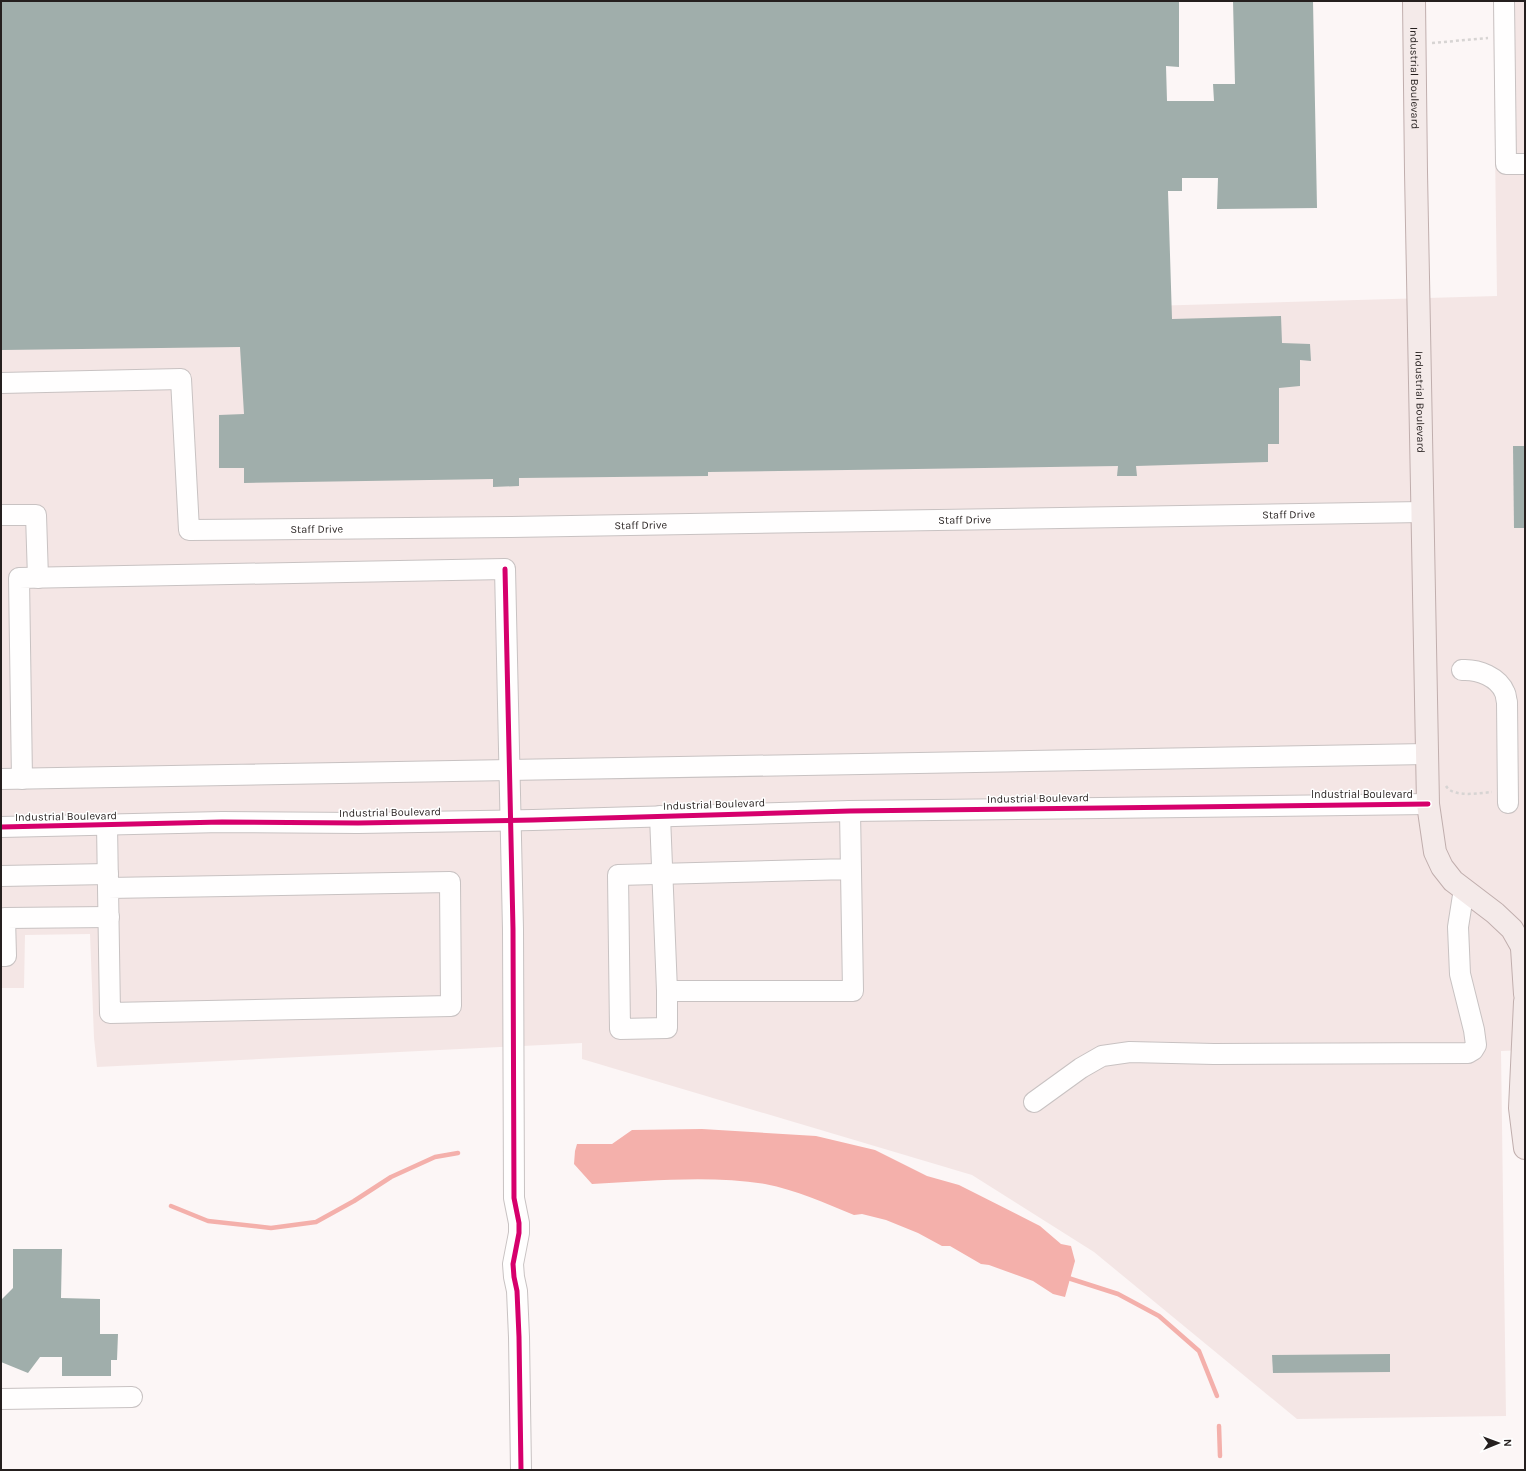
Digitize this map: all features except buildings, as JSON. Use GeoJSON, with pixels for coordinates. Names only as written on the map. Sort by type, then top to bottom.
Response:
{"type":"FeatureCollection","features":[{"type":"Feature","properties":{"kind":"main road","name":"Industrial Boulevard"},"geometry":{"type":"LineString","coordinates":[[1414,1],[1428,804],[1435,852],[1442,867],[1453,880],[1495,913],[1512,929],[1524,950],[1525,994]]}},
{"type":"Feature","properties":{"kind":"main road"},"geometry":{"type":"LineString","coordinates":[[1525,1002],[1520,1108],[1525,1148]]}},
{"type":"Feature","properties":{"kind":"street"},"geometry":{"type":"LineString","coordinates":[[1504,1],[1506,164],[1525,164]]}},
{"type":"Feature","properties":{"kind":"street","name":"Staff Drive"},"geometry":{"type":"LineString","coordinates":[[1,383],[181,379],[189,530],[519,527],[1422,512]]}},
{"type":"Feature","properties":{"kind":"street"},"geometry":{"type":"LineString","coordinates":[[1,515],[36,515],[28,578],[22,779]]}},
{"type":"Feature","properties":{"kind":"street"},"geometry":{"type":"LineString","coordinates":[[28,578],[498,569],[517,771],[510,820],[513,929],[514,1198],[519,1223],[519,1233],[513,1264],[517,1291],[519,1329],[521,1470]]}},
{"type":"Feature","properties":{"kind":"street"},"geometry":{"type":"LineString","coordinates":[[1462,670],[1482,673],[1492,678],[1505,692],[1507,702],[1508,796]]}},
{"type":"Feature","properties":{"kind":"street"},"geometry":{"type":"LineString","coordinates":[[1,779],[1427,754]]}},
{"type":"Feature","properties":{"kind":"street","name":"Industrial Boulevard"},"geometry":{"type":"LineString","coordinates":[[1,827],[222,822],[358,823],[850,811],[1428,804]]}},
{"type":"Feature","properties":{"kind":"street"},"geometry":{"type":"LineString","coordinates":[[667,990],[853,991],[850,811]]}},
{"type":"Feature","properties":{"kind":"street"},"geometry":{"type":"LineString","coordinates":[[660,816],[662,874],[667,990],[667,1028],[620,1029],[618,875],[662,874],[851,869]]}},
{"type":"Feature","properties":{"kind":"street"},"geometry":{"type":"LineString","coordinates":[[1,876],[108,881],[450,882],[451,1006],[110,1013],[108,917],[108,881],[107,825]]}},
{"type":"Feature","properties":{"kind":"street"},"geometry":{"type":"LineString","coordinates":[[1034,1102],[1080,1068],[1102,1056],[1130,1052],[1214,1054],[1468,1053],[1473,1050],[1476,1045],[1474,1030],[1460,974],[1458,927],[1464,889]]}},
{"type":"Feature","properties":{"kind":"street"},"geometry":{"type":"LineString","coordinates":[[1,956],[6,956],[5,918],[108,917]]}},
{"type":"Feature","properties":{"kind":"street"},"geometry":{"type":"LineString","coordinates":[[1,1399],[132,1397]]}},
{"type":"Feature","properties":{"kind":"path"},"geometry":{"type":"LineString","coordinates":[[1448,790],[1456,794],[1482,793],[1508,796]]}},
{"type":"Feature","properties":{"kind":"shaded area"},"geometry":{"type":"Polygon","coordinates":[[[1493,1],[1525,1],[1525,1050],[1501,1051],[1506,1416],[1297,1419],[1094,1252],[972,1175],[582,1059],[582,1043],[97,1067],[94,1038],[90,934],[25,935],[24,988],[1,988],[1,339],[1497,296],[1493,1]]]}},
{"type":"Feature","properties":{"kind":"shaded area"},"geometry":{"type":"Polygon","coordinates":[[[702,1129],[816,1136],[875,1150],[927,1176],[959,1185],[1040,1226],[1061,1244],[1071,1246],[1075,1261],[1065,1297],[1053,1294],[1033,1281],[989,1265],[981,1264],[950,1246],[942,1246],[918,1233],[886,1220],[862,1214],[854,1215],[810,1197],[777,1187],[744,1181],[701,1179],[592,1184],[574,1164],[577,1144],[612,1144],[632,1130],[702,1129]]]}},
{"type":"Feature","properties":{"kind":"waterway"},"geometry":{"type":"LineString","coordinates":[[171,1206],[208,1221],[271,1228],[316,1222],[354,1201],[391,1177],[435,1157],[458,1153]]}},
{"type":"Feature","properties":{"kind":"waterway"},"geometry":{"type":"LineString","coordinates":[[1065,1277],[1118,1294],[1159,1316],[1199,1351],[1217,1396]]}},
{"type":"Feature","properties":{"kind":"waterway"},"geometry":{"type":"LineString","coordinates":[[1219,1426],[1220,1456]]}},
{"type":"Feature","properties":{"kind":"cycle path"},"geometry":{"type":"LineString","coordinates":[[505,569],[513,929],[514,1198],[519,1223],[519,1233],[513,1264],[517,1291],[519,1337],[521,1470]]}},
{"type":"Feature","properties":{"kind":"cycle path"},"geometry":{"type":"LineString","coordinates":[[1,827],[222,822],[358,823],[533,820],[850,811],[1428,804]]}}]}
